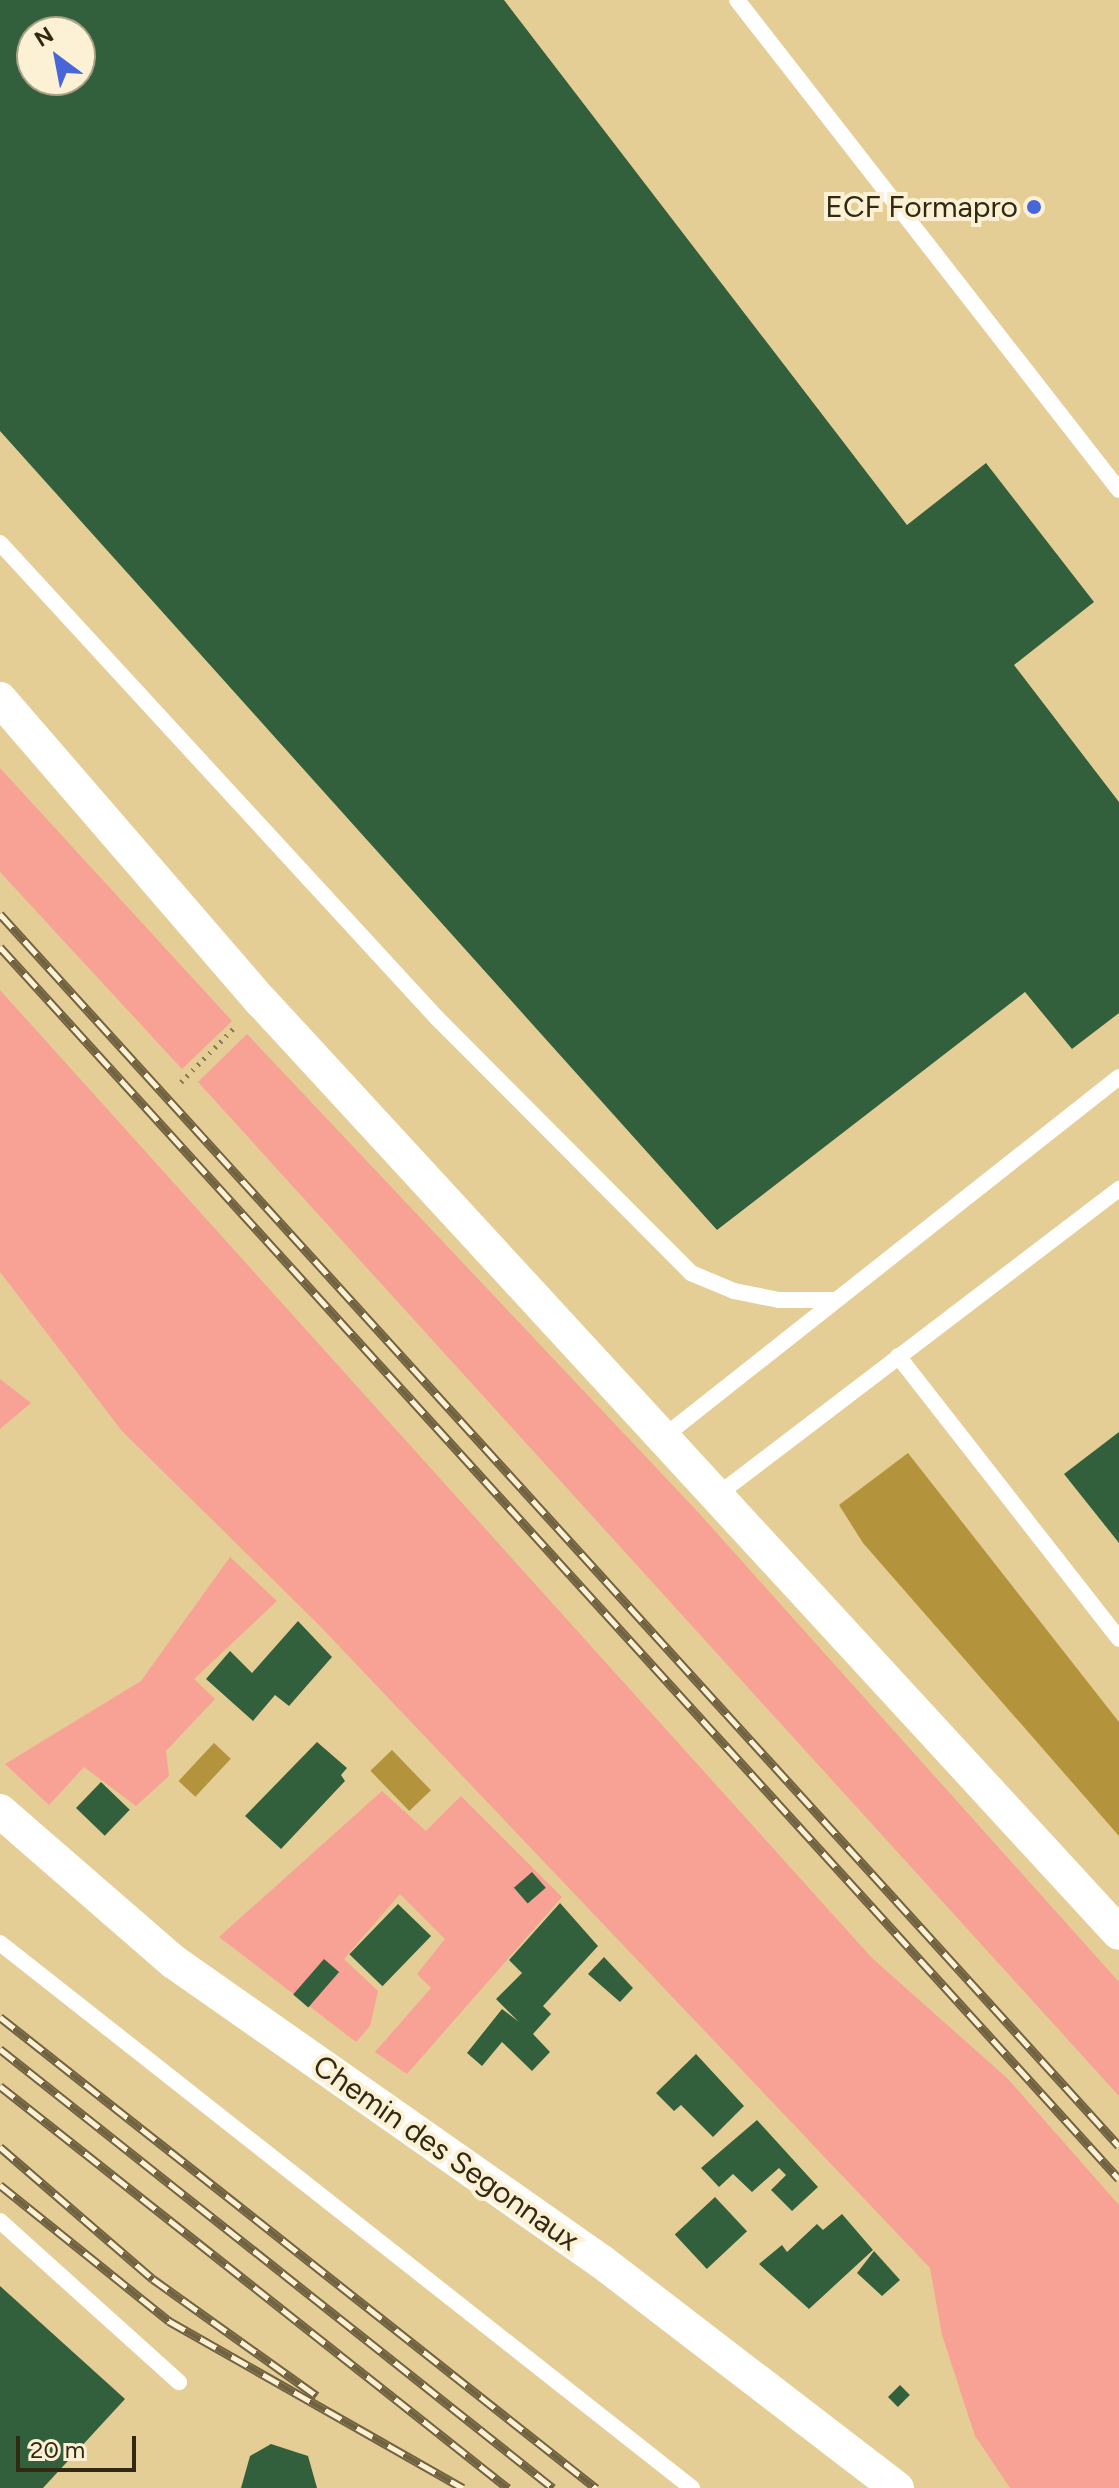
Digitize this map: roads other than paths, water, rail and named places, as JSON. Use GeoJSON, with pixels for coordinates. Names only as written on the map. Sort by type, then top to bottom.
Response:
{"type":"FeatureCollection","features":[{"type":"Feature","properties":{"kind":"street"},"geometry":{"type":"LineString","coordinates":[[0,699],[262,1002],[1119,1933]]}},
{"type":"Feature","properties":{"kind":"street","name":"Chemin des Segonnaux"},"geometry":{"type":"LineString","coordinates":[[0,1811],[174,1962],[602,2262],[897,2488]]}},
{"type":"Feature","properties":{"kind":"lane"},"geometry":{"type":"LineString","coordinates":[[737,0],[1119,490]]}},
{"type":"Feature","properties":{"kind":"lane"},"geometry":{"type":"LineString","coordinates":[[0,543],[437,1018],[691,1273],[779,1300],[832,1300]]}},
{"type":"Feature","properties":{"kind":"lane"},"geometry":{"type":"LineString","coordinates":[[662,1438],[832,1300],[1119,1077]]}},
{"type":"Feature","properties":{"kind":"lane"},"geometry":{"type":"LineString","coordinates":[[716,1496],[1119,1189]]}},
{"type":"Feature","properties":{"kind":"lane"},"geometry":{"type":"LineString","coordinates":[[898,1356],[1119,1639]]}},
{"type":"Feature","properties":{"kind":"lane"},"geometry":{"type":"LineString","coordinates":[[0,1943],[692,2488]]}},
{"type":"Feature","properties":{"kind":"lane"},"geometry":{"type":"LineString","coordinates":[[0,2221],[179,2382]]}},
{"type":"Feature","properties":{"kind":"railway"},"geometry":{"type":"LineString","coordinates":[[0,914],[1119,2146]]}},
{"type":"Feature","properties":{"kind":"railway"},"geometry":{"type":"LineString","coordinates":[[0,947],[1119,2179]]}},
{"type":"Feature","properties":{"kind":"railway"},"geometry":{"type":"LineString","coordinates":[[0,2017],[596,2488]]}},
{"type":"Feature","properties":{"kind":"railway"},"geometry":{"type":"LineString","coordinates":[[0,2049],[553,2488]]}},
{"type":"Feature","properties":{"kind":"railway"},"geometry":{"type":"LineString","coordinates":[[0,2086],[508,2488]]}},
{"type":"Feature","properties":{"kind":"railway"},"geometry":{"type":"LineString","coordinates":[[0,2147],[153,2279],[317,2396]]}},
{"type":"Feature","properties":{"kind":"railway"},"geometry":{"type":"LineString","coordinates":[[0,2185],[169,2321],[463,2488]]}},
{"type":"Feature","properties":{"kind":"place","name":"ECF Formapro"},"geometry":{"type":"Point","coordinates":[1034,207]}}]}
